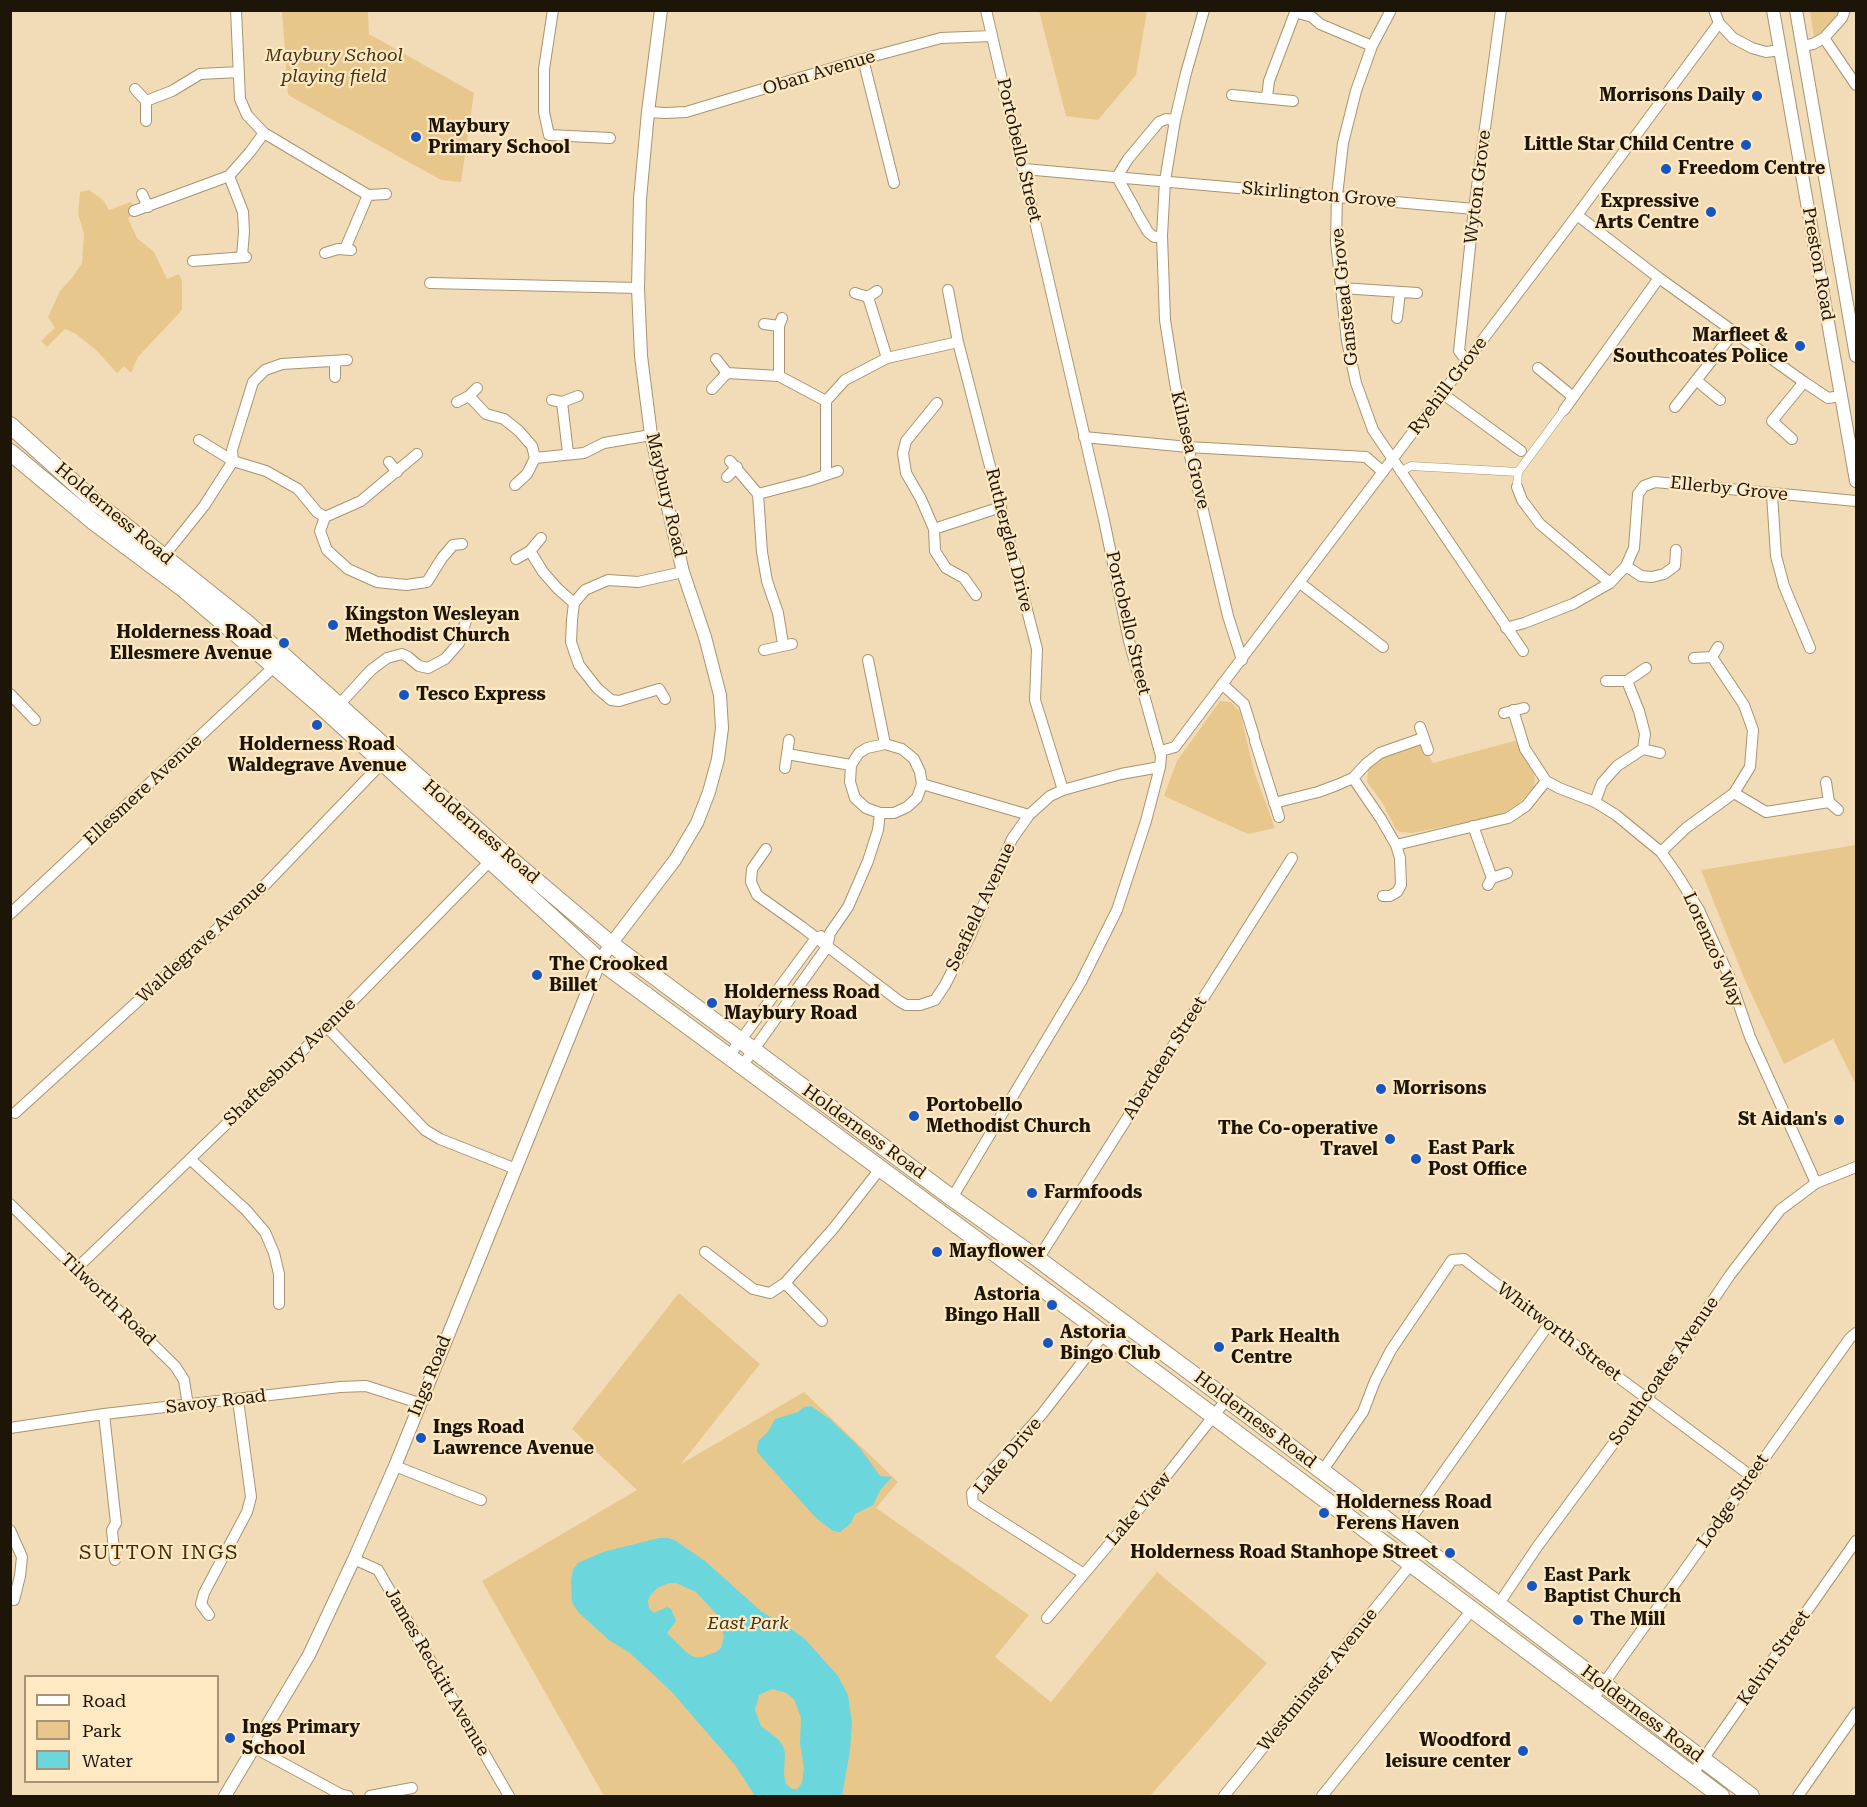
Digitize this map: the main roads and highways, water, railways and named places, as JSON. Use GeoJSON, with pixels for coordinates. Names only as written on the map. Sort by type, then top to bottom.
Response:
{"type":"FeatureCollection","features":[{"type":"Feature","properties":{"kind":"highway","name":"Holderness Road"},"geometry":{"type":"LineString","coordinates":[[10,425],[94,501],[247,623],[280,662],[382,763],[496,856],[747,1046],[1323,1470],[1750,1797]]}},
{"type":"Feature","properties":{"kind":"highway","name":"Holderness Road"},"geometry":{"type":"LineString","coordinates":[[10,452],[94,522],[338,706],[496,856],[600,961],[1215,1416],[1720,1797]]}},
{"type":"Feature","properties":{"kind":"water"},"geometry":{"type":"Polygon","coordinates":[[[811,1406],[831,1420],[860,1448],[880,1476],[892,1477],[881,1489],[873,1505],[855,1514],[851,1523],[840,1532],[833,1531],[816,1518],[757,1452],[758,1441],[768,1432],[775,1419],[811,1406]]]}},
{"type":"Feature","properties":{"kind":"water"},"geometry":{"type":"Polygon","coordinates":[[[659,1538],[676,1541],[705,1561],[762,1612],[805,1639],[838,1676],[848,1695],[852,1723],[850,1751],[842,1796],[755,1796],[735,1765],[671,1691],[630,1653],[609,1640],[578,1612],[572,1602],[573,1569],[578,1563],[603,1552],[659,1538]],[[676,1583],[657,1588],[650,1596],[649,1608],[654,1613],[667,1607],[671,1609],[676,1621],[667,1633],[687,1653],[694,1657],[702,1657],[716,1652],[721,1648],[724,1637],[720,1618],[696,1592],[676,1583]],[[772,1689],[759,1695],[755,1710],[761,1726],[778,1739],[783,1746],[786,1784],[792,1789],[797,1789],[802,1783],[804,1768],[800,1744],[801,1718],[794,1699],[786,1693],[772,1689]]]}},
{"type":"Feature","properties":{"kind":"place","name":"Morrisons Daily"},"geometry":{"type":"Point","coordinates":[1757,96]}},
{"type":"Feature","properties":{"kind":"place","name":"Maybury Primary School"},"geometry":{"type":"Point","coordinates":[416,137]}},
{"type":"Feature","properties":{"kind":"place","name":"Little Star Child Centre"},"geometry":{"type":"Point","coordinates":[1746,145]}},
{"type":"Feature","properties":{"kind":"place","name":"Freedom Centre"},"geometry":{"type":"Point","coordinates":[1666,169]}},
{"type":"Feature","properties":{"kind":"place","name":"Expressive Arts Centre"},"geometry":{"type":"Point","coordinates":[1711,212]}},
{"type":"Feature","properties":{"kind":"place","name":"Marfleet & Southcoates Police"},"geometry":{"type":"Point","coordinates":[1800,346]}},
{"type":"Feature","properties":{"kind":"place","name":"Kingston Wesleyan Methodist Church"},"geometry":{"type":"Point","coordinates":[333,625]}},
{"type":"Feature","properties":{"kind":"place","name":"Holderness Road Ellesmere Avenue"},"geometry":{"type":"Point","coordinates":[284,643]}},
{"type":"Feature","properties":{"kind":"place","name":"Tesco Express"},"geometry":{"type":"Point","coordinates":[404,695]}},
{"type":"Feature","properties":{"kind":"place","name":"Holderness Road Waldegrave Avenue"},"geometry":{"type":"Point","coordinates":[317,725]}},
{"type":"Feature","properties":{"kind":"place","name":"The Crooked Billet"},"geometry":{"type":"Point","coordinates":[537,975]}},
{"type":"Feature","properties":{"kind":"place","name":"Holderness Road Maybury Road"},"geometry":{"type":"Point","coordinates":[712,1003]}},
{"type":"Feature","properties":{"kind":"place","name":"Morrisons"},"geometry":{"type":"Point","coordinates":[1381,1089]}},
{"type":"Feature","properties":{"kind":"place","name":"Portobello Methodist Church"},"geometry":{"type":"Point","coordinates":[914,1116]}},
{"type":"Feature","properties":{"kind":"place","name":"St Aidan's"},"geometry":{"type":"Point","coordinates":[1839,1120]}},
{"type":"Feature","properties":{"kind":"place","name":"The Co-operative Travel"},"geometry":{"type":"Point","coordinates":[1390,1139]}},
{"type":"Feature","properties":{"kind":"place","name":"East Park Post Office"},"geometry":{"type":"Point","coordinates":[1416,1159]}},
{"type":"Feature","properties":{"kind":"place","name":"Farmfoods"},"geometry":{"type":"Point","coordinates":[1032,1193]}},
{"type":"Feature","properties":{"kind":"place","name":"Mayflower"},"geometry":{"type":"Point","coordinates":[937,1252]}},
{"type":"Feature","properties":{"kind":"place","name":"Astoria Bingo Hall"},"geometry":{"type":"Point","coordinates":[1052,1305]}},
{"type":"Feature","properties":{"kind":"place","name":"Astoria Bingo Club"},"geometry":{"type":"Point","coordinates":[1048,1343]}},
{"type":"Feature","properties":{"kind":"place","name":"Park Health Centre"},"geometry":{"type":"Point","coordinates":[1219,1347]}},
{"type":"Feature","properties":{"kind":"place","name":"Ings Road Lawrence Avenue"},"geometry":{"type":"Point","coordinates":[421,1438]}},
{"type":"Feature","properties":{"kind":"place","name":"Holderness Road Ferens Haven"},"geometry":{"type":"Point","coordinates":[1324,1513]}},
{"type":"Feature","properties":{"kind":"place","name":"Holderness Road Stanhope Street"},"geometry":{"type":"Point","coordinates":[1450,1553]}},
{"type":"Feature","properties":{"kind":"place","name":"East Park Baptist Church"},"geometry":{"type":"Point","coordinates":[1532,1586]}},
{"type":"Feature","properties":{"kind":"place","name":"The Mill"},"geometry":{"type":"Point","coordinates":[1578,1620]}},
{"type":"Feature","properties":{"kind":"place","name":"Ings Primary School"},"geometry":{"type":"Point","coordinates":[230,1738]}},
{"type":"Feature","properties":{"kind":"place","name":"Woodford leisure center"},"geometry":{"type":"Point","coordinates":[1523,1751]}},
{"type":"Feature","properties":{"kind":"district","name":"SUTTON INGS"},"geometry":{"type":"Point","coordinates":[159,1553]}},
{"type":"Feature","properties":{"kind":"park label","name":"Maybury School playing field"},"geometry":{"type":"Point","coordinates":[334,66]}},
{"type":"Feature","properties":{"kind":"park label","name":"East Park"},"geometry":{"type":"Point","coordinates":[748,1624]}}]}
